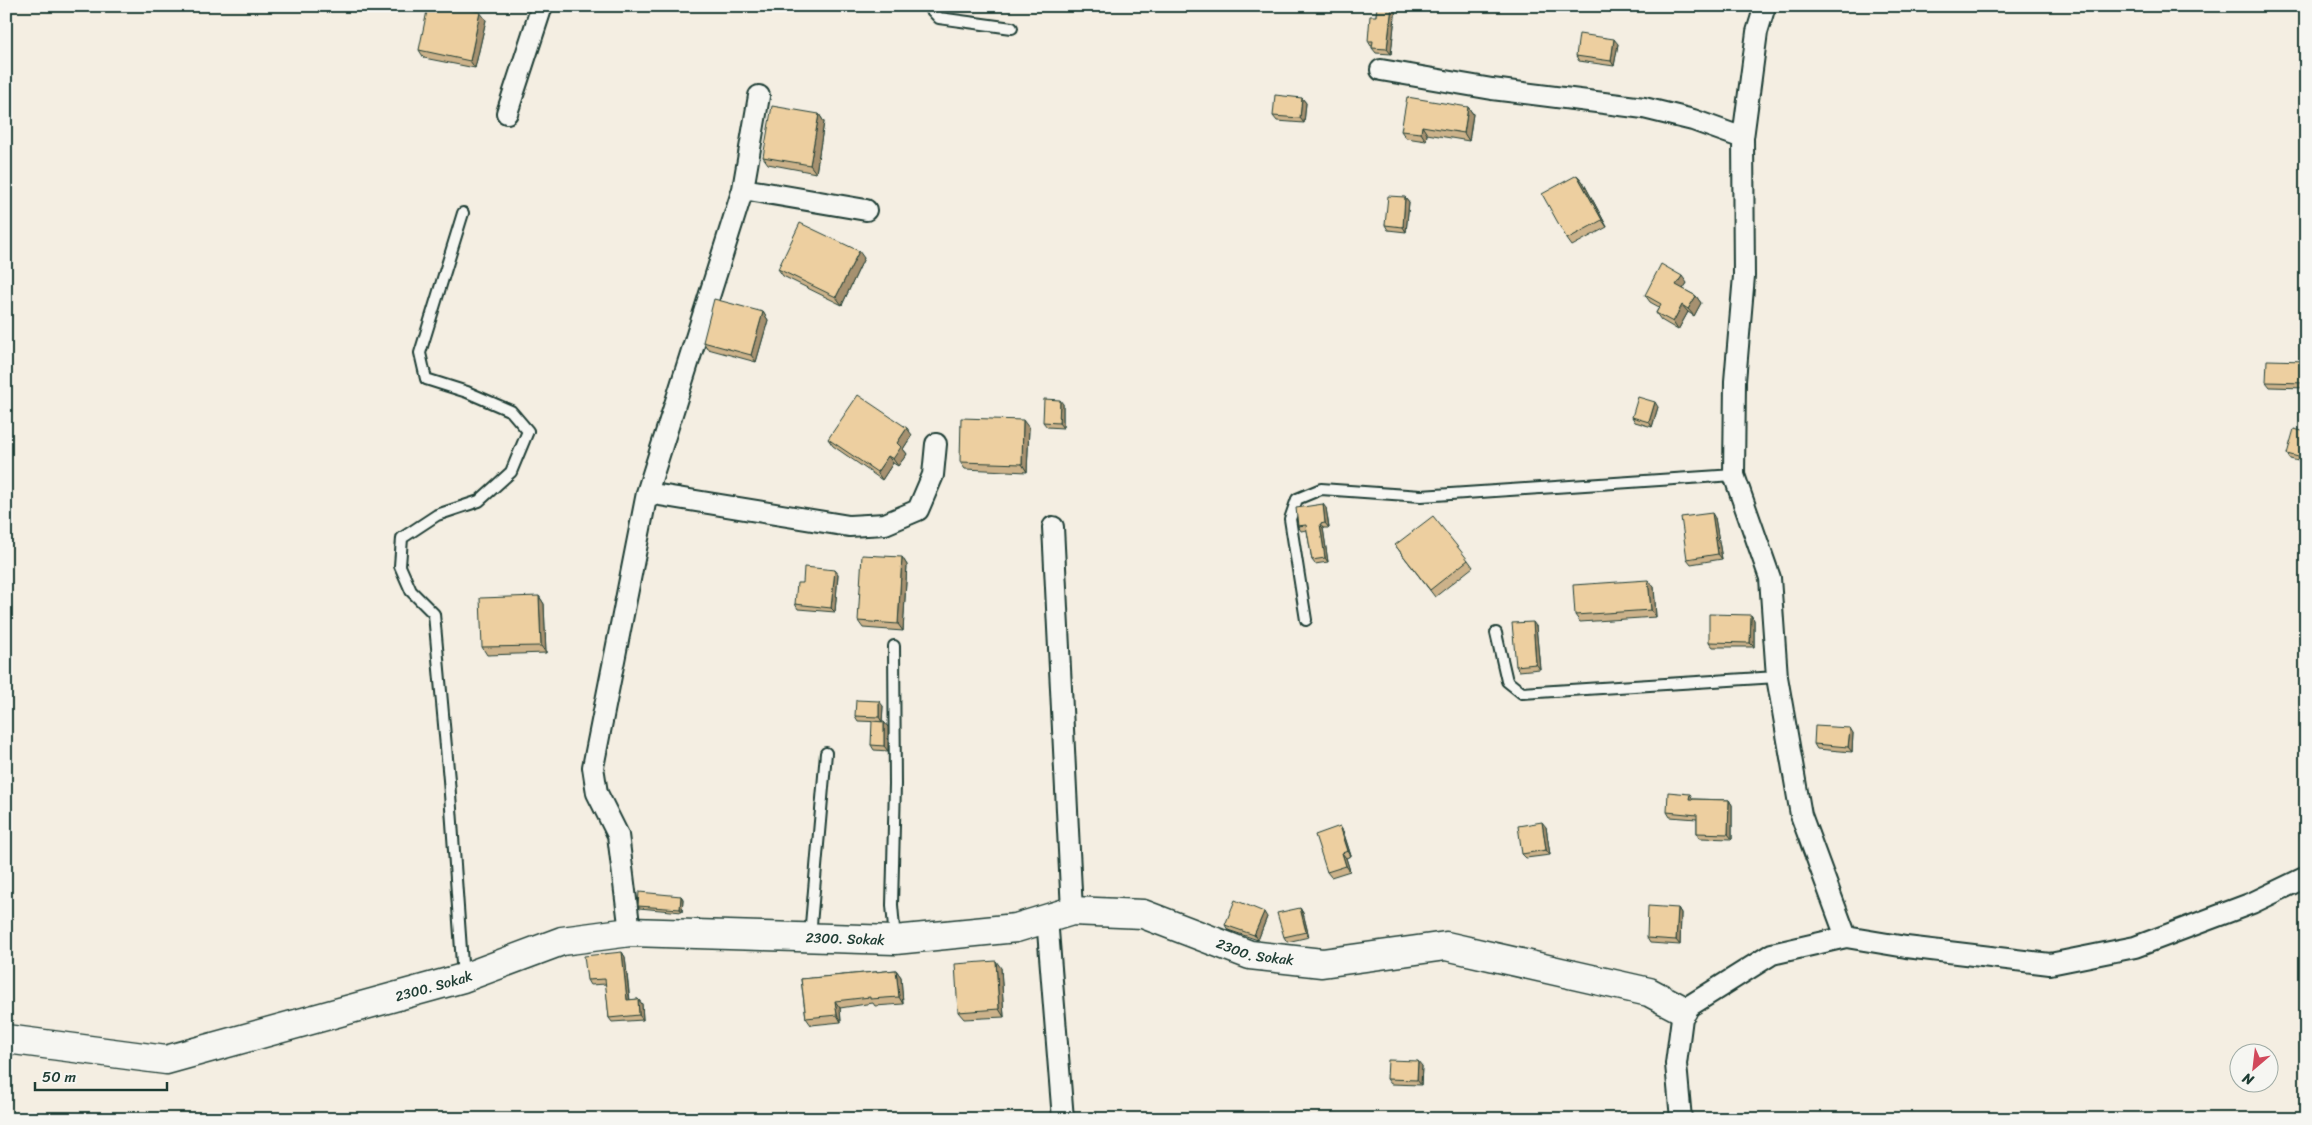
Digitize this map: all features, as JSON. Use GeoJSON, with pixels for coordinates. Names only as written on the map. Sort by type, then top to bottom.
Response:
{"type":"FeatureCollection","features":[{"type":"Feature","properties":{"kind":"street"},"geometry":{"type":"LineString","coordinates":[[507,114],[542,6]]}},
{"type":"Feature","properties":{"kind":"street"},"geometry":{"type":"LineString","coordinates":[[1765,6],[1757,32],[1743,138],[1744,276],[1735,380],[1734,475],[1770,578],[1777,677],[1801,815],[1846,936]]}},
{"type":"Feature","properties":{"kind":"street"},"geometry":{"type":"LineString","coordinates":[[1381,70],[1492,89],[1644,108],[1693,120],[1743,138]]}},
{"type":"Feature","properties":{"kind":"street"},"geometry":{"type":"LineString","coordinates":[[630,932],[618,835],[597,793],[593,767],[646,493],[743,189],[759,96]]}},
{"type":"Feature","properties":{"kind":"street"},"geometry":{"type":"LineString","coordinates":[[743,189],[866,210]]}},
{"type":"Feature","properties":{"kind":"street"},"geometry":{"type":"LineString","coordinates":[[646,493],[849,526],[885,524],[918,510],[934,475],[936,444]]}},
{"type":"Feature","properties":{"kind":"street"},"geometry":{"type":"LineString","coordinates":[[1053,527],[1063,1119]]}},
{"type":"Feature","properties":{"kind":"street"},"geometry":{"type":"LineString","coordinates":[[1681,1119],[1676,1064],[1682,1010],[1772,954],[1846,936],[1906,947],[2050,964],[2135,947],[2252,903],[2306,877]]}},
{"type":"Feature","properties":{"kind":"street","name":"2300. Sokak"},"geometry":{"type":"LineString","coordinates":[[6,1039],[166,1060],[463,978],[562,941],[630,932],[895,940],[1016,928],[1060,914],[1143,914],[1250,955],[1322,963],[1446,946],[1649,992],[1682,1010]]}},
{"type":"Feature","properties":{"kind":"lane"},"geometry":{"type":"LineString","coordinates":[[928,6],[939,18],[1012,28]]}},
{"type":"Feature","properties":{"kind":"lane"},"geometry":{"type":"LineString","coordinates":[[463,978],[449,780],[434,614],[411,591],[400,566],[402,538],[437,515],[479,501],[511,472],[528,432],[512,412],[467,392],[426,379],[420,354],[464,213]]}},
{"type":"Feature","properties":{"kind":"lane"},"geometry":{"type":"LineString","coordinates":[[1306,620],[1290,519],[1296,499],[1321,489],[1421,496],[1734,475]]}},
{"type":"Feature","properties":{"kind":"lane"},"geometry":{"type":"LineString","coordinates":[[1496,633],[1507,681],[1522,693],[1777,677]]}},
{"type":"Feature","properties":{"kind":"lane"},"geometry":{"type":"LineString","coordinates":[[894,646],[896,784],[892,905],[895,940]]}},
{"type":"Feature","properties":{"kind":"lane"},"geometry":{"type":"LineString","coordinates":[[810,938],[826,753]]}},
{"type":"Feature","properties":{"kind":"building"},"geometry":{"type":"Polygon","coordinates":[[[428,6],[452,6],[480,12],[470,61],[419,50],[428,6]]]}},
{"type":"Feature","properties":{"kind":"building"},"geometry":{"type":"Polygon","coordinates":[[[1377,6],[1392,6],[1387,49],[1372,48],[1373,41],[1368,41],[1370,16],[1376,16],[1377,6]]]}},
{"type":"Feature","properties":{"kind":"building"},"geometry":{"type":"Polygon","coordinates":[[[1579,34],[1614,39],[1611,61],[1576,56],[1579,34]]]}},
{"type":"Feature","properties":{"kind":"building"},"geometry":{"type":"Polygon","coordinates":[[[1275,95],[1302,98],[1300,118],[1273,116],[1275,95]]]}},
{"type":"Feature","properties":{"kind":"building"},"geometry":{"type":"Polygon","coordinates":[[[1407,97],[1468,107],[1464,133],[1422,126],[1421,133],[1401,131],[1407,97]]]}},
{"type":"Feature","properties":{"kind":"building"},"geometry":{"type":"Polygon","coordinates":[[[772,106],[819,114],[810,165],[763,157],[772,106]]]}},
{"type":"Feature","properties":{"kind":"building"},"geometry":{"type":"Polygon","coordinates":[[[1577,175],[1602,220],[1567,239],[1542,194],[1577,175]]]}},
{"type":"Feature","properties":{"kind":"building"},"geometry":{"type":"Polygon","coordinates":[[[1388,196],[1405,197],[1403,227],[1385,225],[1388,196]]]}},
{"type":"Feature","properties":{"kind":"building"},"geometry":{"type":"Polygon","coordinates":[[[800,223],[859,251],[836,297],[778,269],[800,223]]]}},
{"type":"Feature","properties":{"kind":"building"},"geometry":{"type":"Polygon","coordinates":[[[1661,264],[1682,276],[1676,285],[1696,296],[1688,309],[1682,305],[1673,322],[1656,313],[1661,304],[1645,295],[1661,264]]]}},
{"type":"Feature","properties":{"kind":"building"},"geometry":{"type":"Polygon","coordinates":[[[714,299],[763,312],[751,355],[703,342],[714,299]]]}},
{"type":"Feature","properties":{"kind":"building"},"geometry":{"type":"Polygon","coordinates":[[[2267,360],[2306,361],[2306,383],[2266,382],[2267,360]]]}},
{"type":"Feature","properties":{"kind":"building"},"geometry":{"type":"Polygon","coordinates":[[[858,395],[907,428],[897,443],[901,447],[893,459],[888,456],[877,472],[828,439],[858,395]]]}},
{"type":"Feature","properties":{"kind":"building"},"geometry":{"type":"Polygon","coordinates":[[[1638,397],[1655,402],[1649,422],[1632,417],[1638,397]]]}},
{"type":"Feature","properties":{"kind":"building"},"geometry":{"type":"Polygon","coordinates":[[[1044,399],[1060,400],[1059,423],[1043,422],[1044,399]]]}},
{"type":"Feature","properties":{"kind":"building"},"geometry":{"type":"Polygon","coordinates":[[[961,418],[1023,420],[1022,464],[960,462],[961,418]]]}},
{"type":"Feature","properties":{"kind":"building"},"geometry":{"type":"Polygon","coordinates":[[[2294,429],[2306,432],[2306,459],[2287,454],[2294,429]]]}},
{"type":"Feature","properties":{"kind":"building"},"geometry":{"type":"Polygon","coordinates":[[[1323,504],[1325,523],[1320,524],[1325,558],[1312,560],[1306,525],[1298,526],[1296,508],[1323,504]]]}},
{"type":"Feature","properties":{"kind":"building"},"geometry":{"type":"Polygon","coordinates":[[[1712,513],[1718,554],[1687,559],[1681,517],[1712,513]]]}},
{"type":"Feature","properties":{"kind":"building"},"geometry":{"type":"Polygon","coordinates":[[[1433,516],[1468,560],[1430,590],[1395,545],[1433,516]]]}},
{"type":"Feature","properties":{"kind":"building"},"geometry":{"type":"Polygon","coordinates":[[[862,555],[902,557],[898,624],[858,621],[862,555]]]}},
{"type":"Feature","properties":{"kind":"building"},"geometry":{"type":"Polygon","coordinates":[[[804,567],[835,570],[831,608],[795,604],[797,583],[803,583],[804,567]]]}},
{"type":"Feature","properties":{"kind":"building"},"geometry":{"type":"Polygon","coordinates":[[[1648,580],[1651,610],[1575,615],[1573,585],[1648,580]]]}},
{"type":"Feature","properties":{"kind":"building"},"geometry":{"type":"Polygon","coordinates":[[[539,596],[541,646],[482,647],[480,598],[539,596]]]}},
{"type":"Feature","properties":{"kind":"building"},"geometry":{"type":"Polygon","coordinates":[[[1709,614],[1751,615],[1750,643],[1709,642],[1709,614]]]}},
{"type":"Feature","properties":{"kind":"building"},"geometry":{"type":"Polygon","coordinates":[[[1533,622],[1536,664],[1516,666],[1512,623],[1533,622]]]}},
{"type":"Feature","properties":{"kind":"building"},"geometry":{"type":"Polygon","coordinates":[[[856,700],[879,701],[879,717],[855,716],[856,700]]]}},
{"type":"Feature","properties":{"kind":"building"},"geometry":{"type":"Polygon","coordinates":[[[872,721],[884,722],[884,746],[871,745],[872,721]]]}},
{"type":"Feature","properties":{"kind":"building"},"geometry":{"type":"Polygon","coordinates":[[[1815,726],[1850,728],[1848,747],[1814,744],[1815,726]]]}},
{"type":"Feature","properties":{"kind":"building"},"geometry":{"type":"Polygon","coordinates":[[[1668,792],[1690,794],[1689,799],[1729,800],[1728,834],[1697,833],[1697,815],[1667,812],[1668,792]]]}},
{"type":"Feature","properties":{"kind":"building"},"geometry":{"type":"Polygon","coordinates":[[[1542,822],[1546,850],[1522,854],[1518,826],[1542,822]]]}},
{"type":"Feature","properties":{"kind":"building"},"geometry":{"type":"Polygon","coordinates":[[[1340,826],[1348,851],[1342,853],[1346,866],[1327,872],[1315,835],[1340,826]]]}},
{"type":"Feature","properties":{"kind":"building"},"geometry":{"type":"Polygon","coordinates":[[[639,892],[681,896],[680,909],[638,906],[639,892]]]}},
{"type":"Feature","properties":{"kind":"building"},"geometry":{"type":"Polygon","coordinates":[[[1235,900],[1264,912],[1254,935],[1225,925],[1235,900]]]}},
{"type":"Feature","properties":{"kind":"building"},"geometry":{"type":"Polygon","coordinates":[[[1648,906],[1678,908],[1676,940],[1647,938],[1648,906]]]}},
{"type":"Feature","properties":{"kind":"building"},"geometry":{"type":"Polygon","coordinates":[[[1300,908],[1306,932],[1284,937],[1277,913],[1300,908]]]}},
{"type":"Feature","properties":{"kind":"building"},"geometry":{"type":"Polygon","coordinates":[[[622,952],[627,1000],[638,999],[639,1015],[609,1018],[605,979],[587,980],[584,956],[622,952]]]}},
{"type":"Feature","properties":{"kind":"building"},"geometry":{"type":"Polygon","coordinates":[[[996,961],[999,1009],[958,1012],[955,964],[996,961]]]}},
{"type":"Feature","properties":{"kind":"building"},"geometry":{"type":"Polygon","coordinates":[[[896,970],[899,997],[870,999],[870,997],[835,1001],[837,1015],[806,1018],[801,979],[896,970]]]}},
{"type":"Feature","properties":{"kind":"building"},"geometry":{"type":"Polygon","coordinates":[[[1388,1060],[1418,1061],[1417,1080],[1387,1079],[1388,1060]]]}}]}
